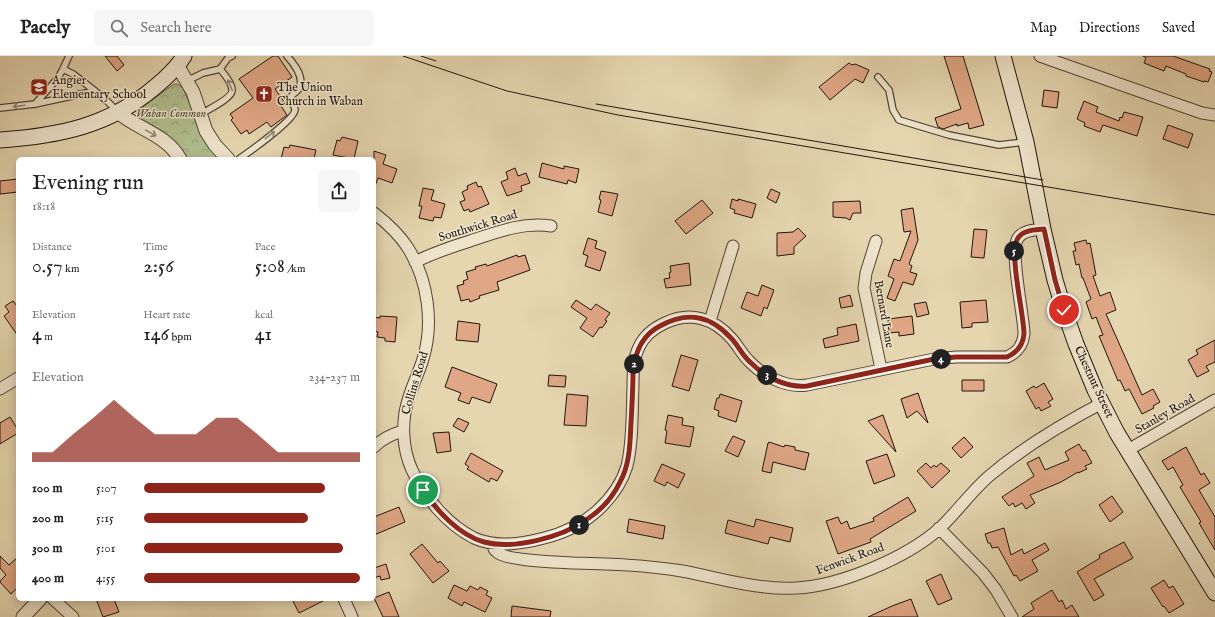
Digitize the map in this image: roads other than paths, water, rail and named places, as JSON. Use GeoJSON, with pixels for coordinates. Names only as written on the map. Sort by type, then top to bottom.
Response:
{"type":"FeatureCollection","features":[{"type":"Feature","properties":{"kind":"main road","name":"Chestnut Street"},"geometry":{"type":"LineString","coordinates":[[1003,56],[1026,142],[1055,280],[1069,327],[1102,403],[1128,450],[1215,593]]}},
{"type":"Feature","properties":{"kind":"main road"},"geometry":{"type":"LineString","coordinates":[[0,140],[38,137],[60,133],[92,124],[133,103],[151,90],[181,61]]}},
{"type":"Feature","properties":{"kind":"street"},"geometry":{"type":"LineString","coordinates":[[1040,56],[1202,113],[1215,114]]}},
{"type":"Feature","properties":{"kind":"street"},"geometry":{"type":"LineString","coordinates":[[181,61],[187,81],[197,102],[203,124],[211,139],[226,157]]}},
{"type":"Feature","properties":{"kind":"street"},"geometry":{"type":"LineString","coordinates":[[118,112],[125,118],[166,142],[179,157]]}},
{"type":"Feature","properties":{"kind":"street","name":"Collins Road"},"geometry":{"type":"LineString","coordinates":[[376,215],[387,223],[408,248],[415,262],[427,298],[429,322],[424,358],[408,399],[403,431],[409,463],[418,482],[429,498],[458,528],[476,539],[485,542],[514,544],[558,534],[573,528],[586,520],[603,506],[616,491],[627,464],[630,444],[634,363],[643,340],[656,328],[678,318],[695,317],[710,321],[726,332],[755,367],[785,384],[800,386],[807,386],[881,369],[934,359],[956,357],[1000,357],[1013,354],[1022,345],[1024,334],[1015,260],[1015,245],[1021,234],[1044,229]]}},
{"type":"Feature","properties":{"kind":"street","name":"Southwick Road"},"geometry":{"type":"LineString","coordinates":[[415,262],[435,252],[506,229],[539,224],[551,226]]}},
{"type":"Feature","properties":{"kind":"street","name":"Bernard Lane"},"geometry":{"type":"LineString","coordinates":[[876,241],[866,273],[864,288],[881,369]]}},
{"type":"Feature","properties":{"kind":"street"},"geometry":{"type":"LineString","coordinates":[[710,321],[733,246]]}},
{"type":"Feature","properties":{"kind":"street"},"geometry":{"type":"LineString","coordinates":[[0,389],[16,379]]}},
{"type":"Feature","properties":{"kind":"street","name":"Stanley Road"},"geometry":{"type":"LineString","coordinates":[[1128,450],[1215,400]]}},
{"type":"Feature","properties":{"kind":"street","name":"Fenwick Road"},"geometry":{"type":"LineString","coordinates":[[493,543],[494,549],[498,554],[524,560],[640,566],[680,571],[758,586],[796,588],[810,587],[830,582],[876,566],[913,548],[939,528],[979,486],[1006,463],[1056,429],[1102,403]]}},
{"type":"Feature","properties":{"kind":"street"},"geometry":{"type":"LineString","coordinates":[[376,445],[390,435],[403,431]]}},
{"type":"Feature","properties":{"kind":"street"},"geometry":{"type":"LineString","coordinates":[[939,528],[983,573],[996,590],[1012,617]]}},
{"type":"Feature","properties":{"kind":"street"},"geometry":{"type":"LineString","coordinates":[[23,617],[38,601]]}},
{"type":"Feature","properties":{"kind":"street"},"geometry":{"type":"LineString","coordinates":[[55,601],[73,617]]}},
{"type":"Feature","properties":{"kind":"street"},"geometry":{"type":"LineString","coordinates":[[345,601],[352,617]]}},
{"type":"Feature","properties":{"kind":"lane"},"geometry":{"type":"LineString","coordinates":[[35,104],[58,78],[69,56]]}},
{"type":"Feature","properties":{"kind":"lane"},"geometry":{"type":"LineString","coordinates":[[187,81],[203,73],[220,68],[228,58],[232,56]]}},
{"type":"Feature","properties":{"kind":"lane"},"geometry":{"type":"LineString","coordinates":[[242,157],[274,132],[294,113],[295,109],[291,98],[300,87],[301,82],[298,71],[287,56]]}},
{"type":"Feature","properties":{"kind":"lane"},"geometry":{"type":"LineString","coordinates":[[200,114],[228,98],[232,94],[231,86],[220,68]]}},
{"type":"Feature","properties":{"kind":"lane"},"geometry":{"type":"LineString","coordinates":[[63,69],[73,74],[95,91],[118,112]]}},
{"type":"Feature","properties":{"kind":"lane"},"geometry":{"type":"LineString","coordinates":[[878,77],[889,90],[894,110],[899,120],[949,135],[999,145],[1026,142]]}},
{"type":"Feature","properties":{"kind":"lane"},"geometry":{"type":"LineString","coordinates":[[0,108],[35,104],[95,91]]}},
{"type":"Feature","properties":{"kind":"tram line"},"geometry":{"type":"LineString","coordinates":[[403,56],[507,91],[618,115],[1215,215]]}},
{"type":"Feature","properties":{"kind":"tram line"},"geometry":{"type":"LineString","coordinates":[[421,56],[436,61]]}},
{"type":"Feature","properties":{"kind":"tram line"},"geometry":{"type":"LineString","coordinates":[[596,104],[1043,180]]}},
{"type":"Feature","properties":{"kind":"place","name":"Angier Elementary School"},"geometry":{"type":"Point","coordinates":[39,87]}},
{"type":"Feature","properties":{"kind":"place","name":"The Union Church in Waban"},"geometry":{"type":"Point","coordinates":[264,94]}},
{"type":"Feature","properties":{"kind":"park label","name":"Waban Common"},"geometry":{"type":"Point","coordinates":[171,113]}}]}
